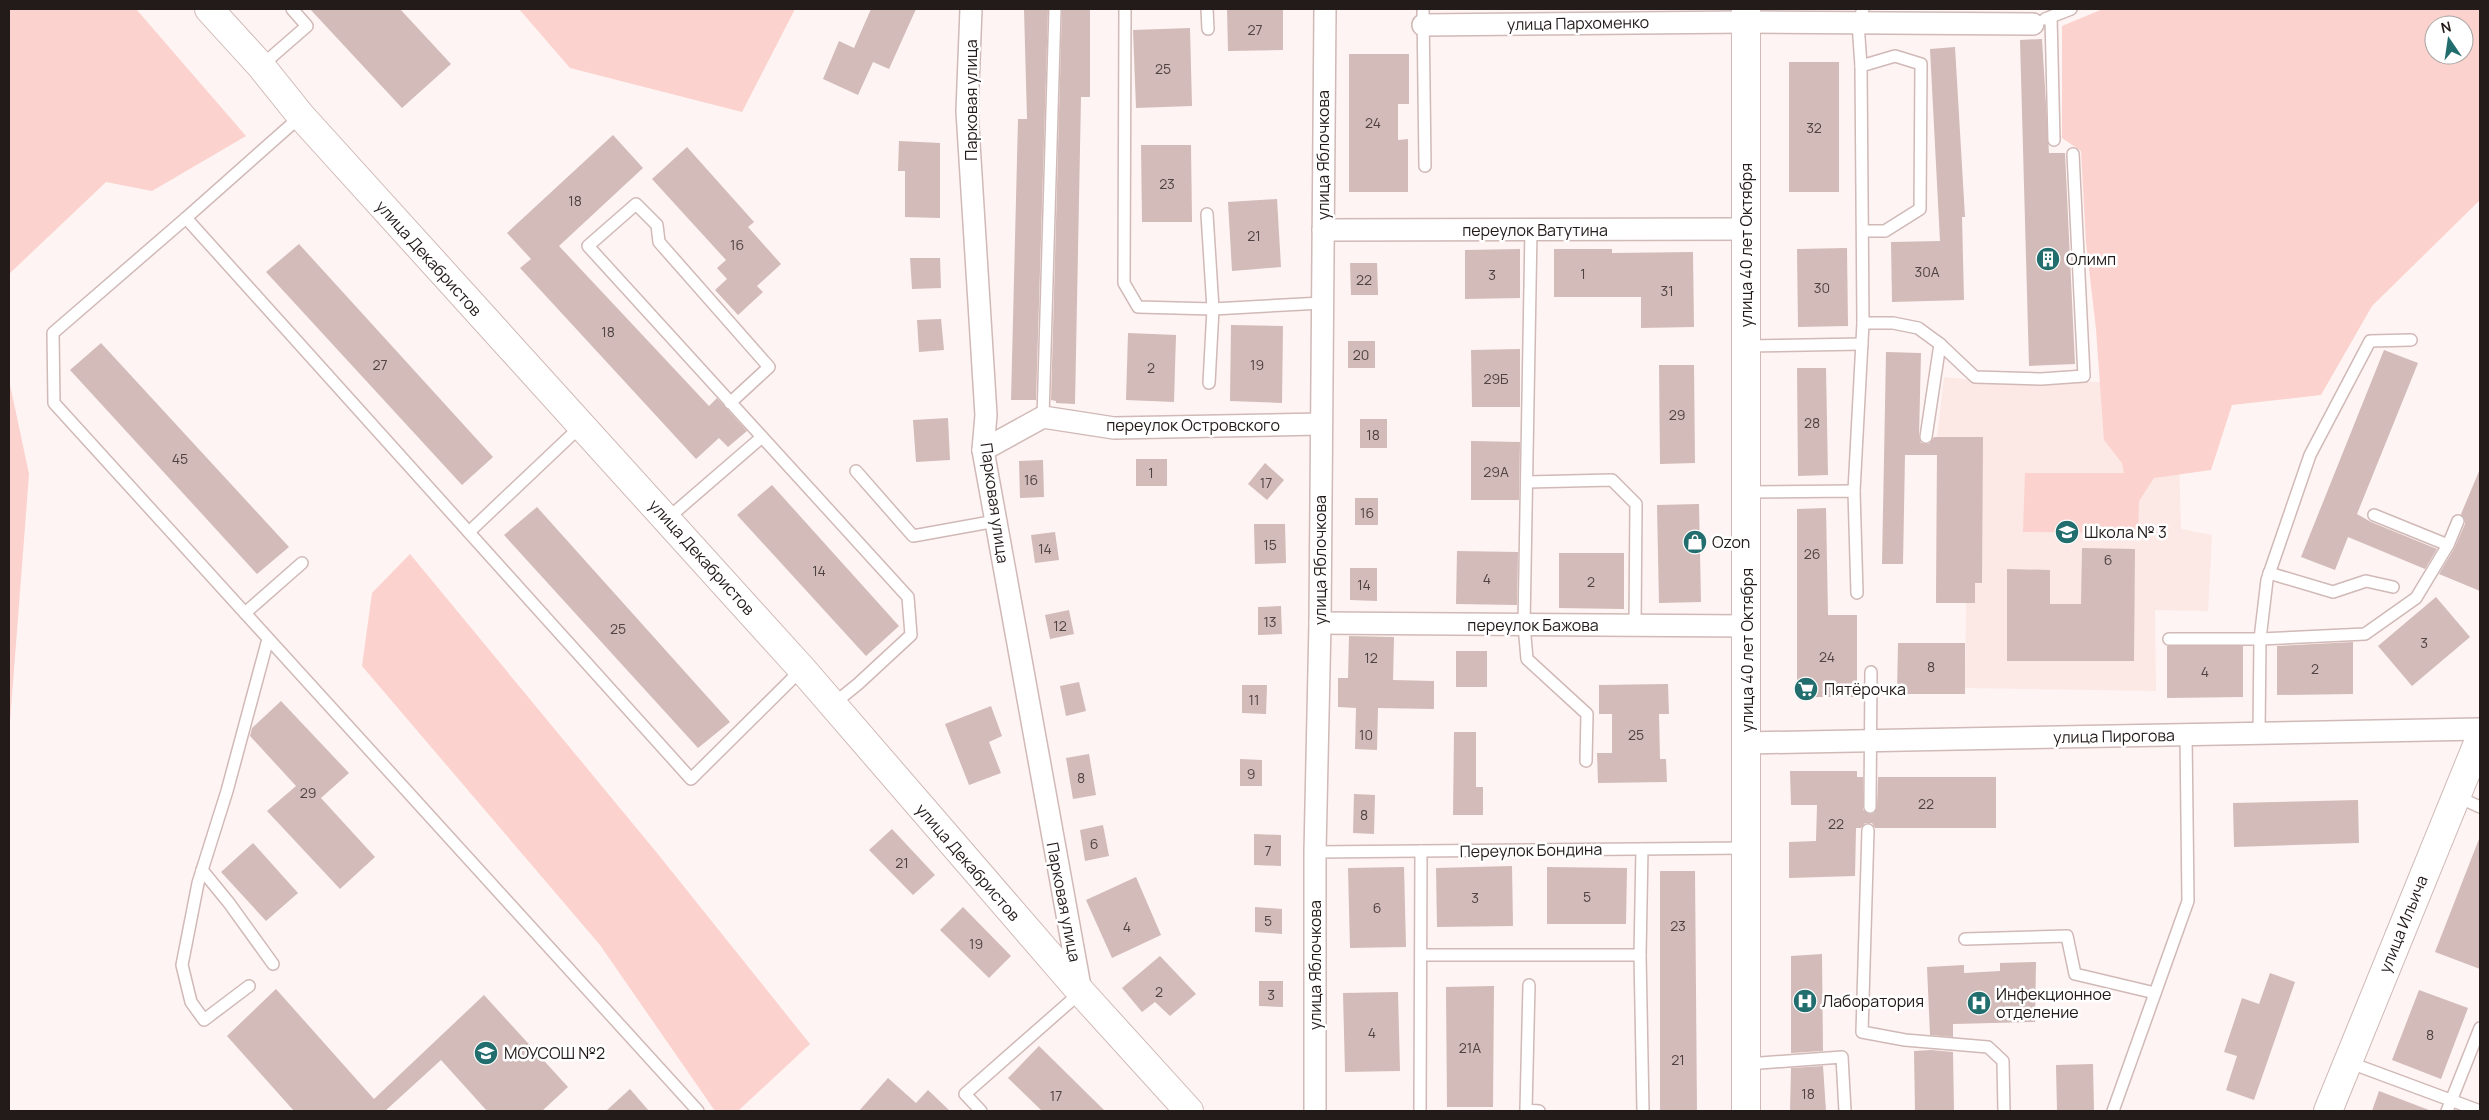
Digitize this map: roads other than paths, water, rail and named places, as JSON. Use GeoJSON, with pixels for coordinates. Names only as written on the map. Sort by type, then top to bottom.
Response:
{"type":"FeatureCollection","features":[{"type":"Feature","properties":{"kind":"street","name":"Парковая улица"},"geometry":{"type":"LineString","coordinates":[[971,9],[967,111],[986,415],[983,450],[1081,992]]}},
{"type":"Feature","properties":{"kind":"street","name":"улица Яблочкова"},"geometry":{"type":"LineString","coordinates":[[1315,1111],[1315,852],[1320,623],[1325,9]]}},
{"type":"Feature","properties":{"kind":"street","name":"улица Декабристов"},"geometry":{"type":"LineString","coordinates":[[216,11],[301,116],[802,668],[1081,992],[1189,1111]]}},
{"type":"Feature","properties":{"kind":"street","name":"улица 40 лет Октября"},"geometry":{"type":"LineString","coordinates":[[1746,15],[1748,848],[1746,1111]]}},
{"type":"Feature","properties":{"kind":"street","name":"улица Пархоменко"},"geometry":{"type":"LineString","coordinates":[[1423,17],[1998,16],[2042,21]]}},
{"type":"Feature","properties":{"kind":"street","name":"переулок Ватутина"},"geometry":{"type":"LineString","coordinates":[[1323,230],[1746,229]]}},
{"type":"Feature","properties":{"kind":"street"},"geometry":{"type":"LineString","coordinates":[[983,450],[1042,417]]}},
{"type":"Feature","properties":{"kind":"street","name":"переулок Островского"},"geometry":{"type":"LineString","coordinates":[[1042,417],[1114,428],[1321,424]]}},
{"type":"Feature","properties":{"kind":"street","name":"переулок Бажова"},"geometry":{"type":"LineString","coordinates":[[1320,623],[1747,626]]}},
{"type":"Feature","properties":{"kind":"street","name":"улица Пирогова"},"geometry":{"type":"LineString","coordinates":[[1747,743],[2480,729]]}},
{"type":"Feature","properties":{"kind":"street","name":"улица Ильича"},"geometry":{"type":"LineString","coordinates":[[2328,1111],[2347,1061],[2468,802],[2480,738]]}},
{"type":"Feature","properties":{"kind":"lane"},"geometry":{"type":"LineString","coordinates":[[261,66],[307,26],[292,9]]}},
{"type":"Feature","properties":{"kind":"lane"},"geometry":{"type":"LineString","coordinates":[[1042,417],[1055,9]]}},
{"type":"Feature","properties":{"kind":"lane"},"geometry":{"type":"LineString","coordinates":[[1125,9],[1124,283],[1138,308],[1213,309],[1322,303]]}},
{"type":"Feature","properties":{"kind":"lane"},"geometry":{"type":"LineString","coordinates":[[1207,9],[1208,29]]}},
{"type":"Feature","properties":{"kind":"lane"},"geometry":{"type":"LineString","coordinates":[[2054,140],[2042,21],[2071,9]]}},
{"type":"Feature","properties":{"kind":"lane"},"geometry":{"type":"LineString","coordinates":[[1857,593],[1854,491],[1863,323],[1864,231],[1861,16]]}},
{"type":"Feature","properties":{"kind":"lane"},"geometry":{"type":"LineString","coordinates":[[1423,17],[1425,166]]}},
{"type":"Feature","properties":{"kind":"lane"},"geometry":{"type":"LineString","coordinates":[[1861,66],[1895,56],[1921,64],[1920,209],[1885,232],[1864,231]]}},
{"type":"Feature","properties":{"kind":"lane"},"geometry":{"type":"LineString","coordinates":[[301,116],[53,333],[54,403],[698,1111]]}},
{"type":"Feature","properties":{"kind":"lane"},"geometry":{"type":"LineString","coordinates":[[1863,323],[1893,323],[1918,328],[1940,344],[1975,377],[2041,379],[2084,376],[2073,154]]}},
{"type":"Feature","properties":{"kind":"lane"},"geometry":{"type":"LineString","coordinates":[[730,402],[769,367],[659,242],[657,225],[636,204],[588,246],[908,598],[911,636],[832,705]]}},
{"type":"Feature","properties":{"kind":"lane"},"geometry":{"type":"LineString","coordinates":[[1207,214],[1213,309],[1209,383]]}},
{"type":"Feature","properties":{"kind":"lane"},"geometry":{"type":"LineString","coordinates":[[186,218],[691,779],[802,668]]}},
{"type":"Feature","properties":{"kind":"lane"},"geometry":{"type":"LineString","coordinates":[[1531,230],[1524,625],[1527,659],[1587,714],[1586,761]]}},
{"type":"Feature","properties":{"kind":"lane"},"geometry":{"type":"LineString","coordinates":[[2259,733],[2260,639],[2269,574],[2310,455],[2370,341],[2411,340]]}},
{"type":"Feature","properties":{"kind":"lane"},"geometry":{"type":"LineString","coordinates":[[1746,346],[1862,344]]}},
{"type":"Feature","properties":{"kind":"lane"},"geometry":{"type":"LineString","coordinates":[[1926,437],[1940,344]]}},
{"type":"Feature","properties":{"kind":"lane"},"geometry":{"type":"LineString","coordinates":[[469,532],[581,426]]}},
{"type":"Feature","properties":{"kind":"lane"},"geometry":{"type":"LineString","coordinates":[[667,518],[762,437]]}},
{"type":"Feature","properties":{"kind":"lane"},"geometry":{"type":"LineString","coordinates":[[856,471],[913,536],[996,521]]}},
{"type":"Feature","properties":{"kind":"lane"},"geometry":{"type":"LineString","coordinates":[[1527,482],[1612,480],[1636,504],[1635,626]]}},
{"type":"Feature","properties":{"kind":"lane"},"geometry":{"type":"LineString","coordinates":[[1747,492],[1854,491]]}},
{"type":"Feature","properties":{"kind":"lane"},"geometry":{"type":"LineString","coordinates":[[2374,515],[2448,545]]}},
{"type":"Feature","properties":{"kind":"lane"},"geometry":{"type":"LineString","coordinates":[[2169,639],[2260,639],[2364,634],[2416,598],[2448,545],[2458,521]]}},
{"type":"Feature","properties":{"kind":"lane"},"geometry":{"type":"LineString","coordinates":[[245,613],[302,563]]}},
{"type":"Feature","properties":{"kind":"lane"},"geometry":{"type":"LineString","coordinates":[[2269,574],[2333,592],[2366,581],[2393,587]]}},
{"type":"Feature","properties":{"kind":"lane"},"geometry":{"type":"LineString","coordinates":[[249,986],[204,1020],[191,1002],[182,965],[202,870],[227,791],[268,639]]}},
{"type":"Feature","properties":{"kind":"lane"},"geometry":{"type":"LineString","coordinates":[[1870,807],[1871,672]]}},
{"type":"Feature","properties":{"kind":"lane"},"geometry":{"type":"LineString","coordinates":[[2113,1111],[2188,901],[2186,735]]}},
{"type":"Feature","properties":{"kind":"lane"},"geometry":{"type":"LineString","coordinates":[[1868,830],[1862,1032],[1905,1040],[1988,1047],[2003,1061],[2004,1111]]}},
{"type":"Feature","properties":{"kind":"lane","name":"Переулок Бондина"},"geometry":{"type":"LineString","coordinates":[[1315,852],[1748,848]]}},
{"type":"Feature","properties":{"kind":"lane"},"geometry":{"type":"LineString","coordinates":[[1642,849],[1640,955],[1643,1111]]}},
{"type":"Feature","properties":{"kind":"lane"},"geometry":{"type":"LineString","coordinates":[[1420,1111],[1421,851]]}},
{"type":"Feature","properties":{"kind":"lane"},"geometry":{"type":"LineString","coordinates":[[202,870],[229,903],[273,964]]}},
{"type":"Feature","properties":{"kind":"lane"},"geometry":{"type":"LineString","coordinates":[[1965,939],[2068,936],[2075,974],[2155,993]]}},
{"type":"Feature","properties":{"kind":"lane"},"geometry":{"type":"LineString","coordinates":[[1420,955],[1640,955]]}},
{"type":"Feature","properties":{"kind":"lane"},"geometry":{"type":"LineString","coordinates":[[1529,985],[1526,1111],[1539,1111]]}},
{"type":"Feature","properties":{"kind":"lane"},"geometry":{"type":"LineString","coordinates":[[981,1111],[965,1094],[1081,992]]}},
{"type":"Feature","properties":{"kind":"lane"},"geometry":{"type":"LineString","coordinates":[[2447,1111],[2480,1028]]}},
{"type":"Feature","properties":{"kind":"lane"},"geometry":{"type":"LineString","coordinates":[[1747,1064],[1842,1057],[1846,1111]]}},
{"type":"Feature","properties":{"kind":"lane"},"geometry":{"type":"LineString","coordinates":[[2347,1061],[2480,1110]]}},
{"type":"Feature","properties":{"kind":"place","name":"Олимп"},"geometry":{"type":"Point","coordinates":[2048,259]}},
{"type":"Feature","properties":{"kind":"place","name":"Школа № 3"},"geometry":{"type":"Point","coordinates":[2067,532]}},
{"type":"Feature","properties":{"kind":"place","name":"Ozon"},"geometry":{"type":"Point","coordinates":[1695,542]}},
{"type":"Feature","properties":{"kind":"place","name":"Пятёрочка"},"geometry":{"type":"Point","coordinates":[1806,689]}},
{"type":"Feature","properties":{"kind":"place","name":"Лаборатория"},"geometry":{"type":"Point","coordinates":[1805,1001]}},
{"type":"Feature","properties":{"kind":"place","name":"Инфекционное отделение"},"geometry":{"type":"Point","coordinates":[1979,1003]}},
{"type":"Feature","properties":{"kind":"place","name":"МОУСОШ №2"},"geometry":{"type":"Point","coordinates":[486,1053]}}]}
